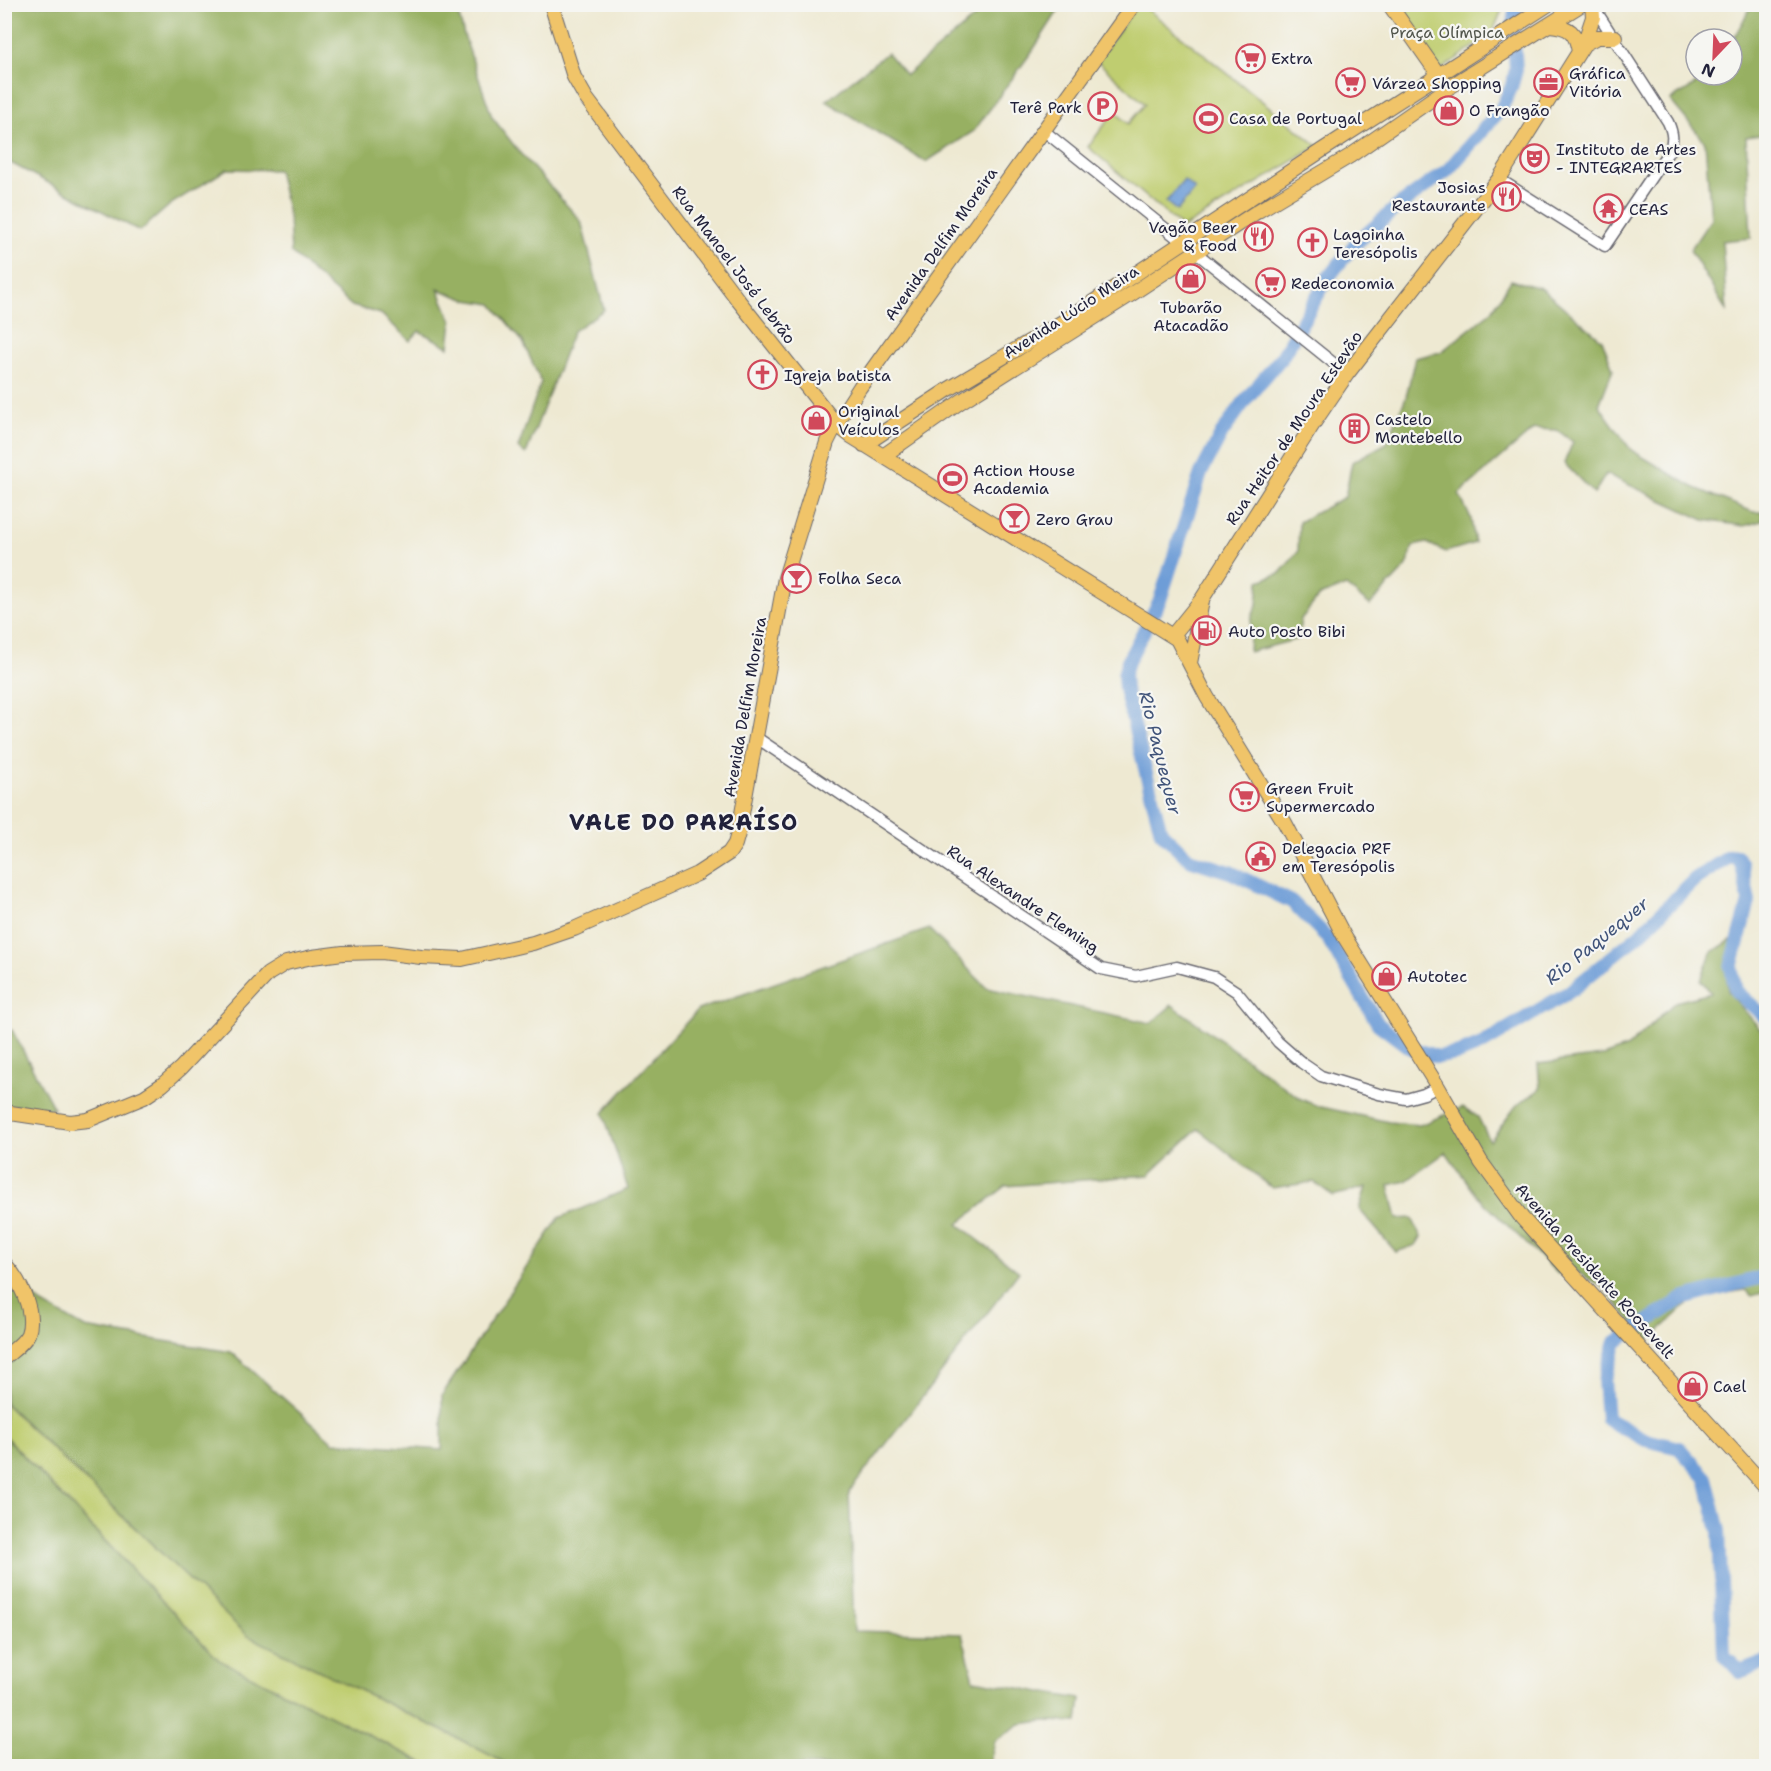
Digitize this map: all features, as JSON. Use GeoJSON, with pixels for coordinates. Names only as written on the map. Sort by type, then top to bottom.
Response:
{"type":"FeatureCollection","features":[{"type":"Feature","properties":{"kind":"main road","name":"Rua Manoel José Lebrão"},"geometry":{"type":"LineString","coordinates":[[551,4],[572,69],[586,98],[738,300],[836,424],[864,445],[1168,632]]}},
{"type":"Feature","properties":{"kind":"main road","name":"Avenida Delfim Moreira"},"geometry":{"type":"LineString","coordinates":[[4,1112],[70,1122],[88,1120],[144,1097],[181,1068],[268,974],[286,963],[312,957],[366,951],[462,959],[492,953],[533,943],[574,929],[697,874],[723,858],[735,844],[757,738],[784,578],[817,470],[836,424],[867,377],[1134,4]]}},
{"type":"Feature","properties":{"kind":"main road"},"geometry":{"type":"LineString","coordinates":[[1389,4],[1448,88]]}},
{"type":"Feature","properties":{"kind":"main road","name":"Avenida Lúcio Meira"},"geometry":{"type":"LineString","coordinates":[[864,445],[949,389],[1066,320],[1181,242],[1549,4]]}},
{"type":"Feature","properties":{"kind":"main road","name":"Avenida Lúcio Meira"},"geometry":{"type":"LineString","coordinates":[[883,456],[960,402],[1130,295],[1194,251],[1350,156],[1448,88],[1550,25],[1589,5]]}},
{"type":"Feature","properties":{"kind":"main road","name":"Rua Heitor de Moura Estevão"},"geometry":{"type":"LineString","coordinates":[[1168,632],[1202,599],[1347,374],[1499,179],[1581,48],[1591,24],[1589,5]]}},
{"type":"Feature","properties":{"kind":"main road"},"geometry":{"type":"LineString","coordinates":[[1550,25],[1571,32],[1581,48],[1597,37],[1615,37]]}},
{"type":"Feature","properties":{"kind":"main road"},"geometry":{"type":"LineString","coordinates":[[949,389],[960,402]]}},
{"type":"Feature","properties":{"kind":"main road","name":"Rua Heitor de Moura Estevão"},"geometry":{"type":"LineString","coordinates":[[1190,663],[1202,599]]}},
{"type":"Feature","properties":{"kind":"main road","name":"Avenida Presidente Roosevelt"},"geometry":{"type":"LineString","coordinates":[[1168,632],[1180,643],[1207,697],[1285,823],[1344,936],[1500,1190],[1522,1218],[1767,1487]]}},
{"type":"Feature","properties":{"kind":"main road"},"geometry":{"type":"LineString","coordinates":[[4,1263],[19,1282],[30,1321],[27,1335],[4,1358]]}},
{"type":"Feature","properties":{"kind":"street"},"geometry":{"type":"LineString","coordinates":[[1499,179],[1605,246],[1672,145],[1672,131],[1615,37],[1589,5]]}},
{"type":"Feature","properties":{"kind":"street"},"geometry":{"type":"LineString","coordinates":[[1043,130],[1181,242]]}},
{"type":"Feature","properties":{"kind":"street"},"geometry":{"type":"LineString","coordinates":[[1194,251],[1347,374]]}},
{"type":"Feature","properties":{"kind":"street","name":"Rua Alexandre Fleming"},"geometry":{"type":"LineString","coordinates":[[757,738],[1101,969],[1136,976],[1177,967],[1214,977],[1231,986],[1278,1041],[1302,1063],[1321,1076],[1379,1094],[1406,1099],[1438,1087]]}},
{"type":"Feature","properties":{"kind":"green space","name":"Casa de Portugal"},"geometry":{"type":"Polygon","coordinates":[[[1138,4],[1318,146],[1183,228],[1088,147],[1115,111],[1128,124],[1145,104],[1097,61],[1138,4]]]}},
{"type":"Feature","properties":{"kind":"green space","name":"Praça Olímpica"},"geometry":{"type":"Polygon","coordinates":[[[1399,4],[1504,5],[1492,34],[1439,71],[1395,8],[1399,4]]]}},
{"type":"Feature","properties":{"kind":"green space"},"geometry":{"type":"Polygon","coordinates":[[[4,5],[456,5],[492,117],[520,153],[581,221],[604,310],[573,331],[526,454],[518,448],[541,382],[523,342],[492,304],[467,300],[438,289],[452,321],[449,347],[419,331],[410,341],[381,314],[352,306],[291,253],[289,218],[278,170],[227,169],[171,204],[140,231],[5,160],[4,5]]]}},
{"type":"Feature","properties":{"kind":"green space"},"geometry":{"type":"Polygon","coordinates":[[[988,5],[1062,5],[1033,50],[974,131],[926,162],[826,101],[887,53],[906,75],[988,5]]]}},
{"type":"Feature","properties":{"kind":"green space"},"geometry":{"type":"Polygon","coordinates":[[[1752,5],[1766,5],[1766,134],[1746,137],[1751,238],[1722,241],[1727,312],[1690,250],[1711,219],[1705,142],[1670,100],[1691,87],[1744,87],[1744,27],[1740,27],[1752,5]]]}},
{"type":"Feature","properties":{"kind":"green space"},"geometry":{"type":"Polygon","coordinates":[[[1511,280],[1541,288],[1602,340],[1613,369],[1599,405],[1631,450],[1693,487],[1753,512],[1764,512],[1762,521],[1744,526],[1704,520],[1606,474],[1594,494],[1564,463],[1573,442],[1557,430],[1534,429],[1459,494],[1471,519],[1475,543],[1446,552],[1427,543],[1413,546],[1407,566],[1370,605],[1346,586],[1319,596],[1301,619],[1298,639],[1249,652],[1251,619],[1257,605],[1259,581],[1280,573],[1298,552],[1299,522],[1345,497],[1352,462],[1387,443],[1406,397],[1415,358],[1441,352],[1492,311],[1511,280]]]}},
{"type":"Feature","properties":{"kind":"green space"},"geometry":{"type":"Polygon","coordinates":[[[929,929],[987,988],[1151,1023],[1172,1005],[1301,1099],[1317,1106],[1389,1122],[1420,1125],[1463,1107],[1478,1117],[1490,1141],[1516,1106],[1540,1089],[1538,1064],[1603,1056],[1628,1047],[1675,1002],[1711,993],[1701,980],[1711,953],[1734,938],[1726,964],[1728,991],[1766,1036],[1766,1292],[1752,1296],[1745,1290],[1701,1297],[1688,1304],[1648,1341],[1603,1287],[1572,1269],[1558,1274],[1477,1196],[1446,1152],[1406,1181],[1389,1185],[1397,1219],[1412,1218],[1421,1237],[1416,1245],[1396,1252],[1359,1209],[1366,1187],[1333,1196],[1314,1182],[1272,1188],[1198,1129],[1149,1175],[1006,1186],[958,1224],[1019,1272],[849,1492],[854,1631],[962,1634],[974,1680],[1081,1699],[1078,1722],[1045,1721],[1020,1724],[995,1741],[989,1766],[511,1766],[248,1636],[5,1403],[4,1267],[41,1303],[85,1328],[231,1352],[333,1442],[442,1450],[442,1395],[559,1218],[628,1189],[603,1113],[698,1010],[929,929]]]}},
{"type":"Feature","properties":{"kind":"green space"},"geometry":{"type":"Polygon","coordinates":[[[12,1030],[54,1109],[14,1106],[5,1109],[5,1033],[12,1030]]]}},
{"type":"Feature","properties":{"kind":"green space"},"geometry":{"type":"Polygon","coordinates":[[[4,1403],[248,1636],[511,1766],[430,1766],[219,1660],[5,1436],[4,1403]]]}},
{"type":"Feature","properties":{"kind":"green space"},"geometry":{"type":"Polygon","coordinates":[[[4,1436],[219,1660],[430,1766],[5,1766],[4,1436]]]}},
{"type":"Feature","properties":{"kind":"water"},"geometry":{"type":"Polygon","coordinates":[[[1184,180],[1195,189],[1177,211],[1166,202],[1184,180]]]}},
{"type":"Feature","properties":{"kind":"waterway","name":"Rio Paquequer"},"geometry":{"type":"LineString","coordinates":[[1516,4],[1513,25],[1516,70],[1501,109],[1448,170],[1397,207],[1355,244],[1327,279],[1282,357],[1247,398],[1222,433],[1201,473],[1160,600],[1128,661],[1124,675],[1125,689],[1161,832],[1189,859],[1230,872],[1292,902],[1327,937],[1378,1024],[1410,1048],[1438,1057],[1460,1053],[1482,1044],[1569,992],[1639,935],[1695,879],[1729,857],[1737,856],[1742,865],[1749,902],[1731,967],[1736,991],[1766,1018]]}},
{"type":"Feature","properties":{"kind":"waterway","name":"Rio Paquequer"},"geometry":{"type":"LineString","coordinates":[[1766,1276],[1682,1299],[1616,1342],[1604,1380],[1607,1419],[1646,1440],[1679,1448],[1706,1478],[1719,1531],[1724,1655],[1740,1672],[1766,1662]]}},
{"type":"Feature","properties":{"kind":"place","name":"Extra"},"geometry":{"type":"Point","coordinates":[1250,58]}},
{"type":"Feature","properties":{"kind":"place","name":"Gráfica Vitória"},"geometry":{"type":"Point","coordinates":[1548,82]}},
{"type":"Feature","properties":{"kind":"place","name":"Várzea Shopping"},"geometry":{"type":"Point","coordinates":[1351,83]}},
{"type":"Feature","properties":{"kind":"place","name":"Terê Park"},"geometry":{"type":"Point","coordinates":[1103,107]}},
{"type":"Feature","properties":{"kind":"place","name":"O Frangão"},"geometry":{"type":"Point","coordinates":[1448,110]}},
{"type":"Feature","properties":{"kind":"place","name":"Casa de Portugal"},"geometry":{"type":"Point","coordinates":[1208,118]}},
{"type":"Feature","properties":{"kind":"place","name":"Instituto de Artes - INTEGRARTES"},"geometry":{"type":"Point","coordinates":[1535,158]}},
{"type":"Feature","properties":{"kind":"place","name":"Josias Restaurante"},"geometry":{"type":"Point","coordinates":[1507,196]}},
{"type":"Feature","properties":{"kind":"place","name":"CEAS"},"geometry":{"type":"Point","coordinates":[1608,209]}},
{"type":"Feature","properties":{"kind":"place","name":"Vagão Beer & Food"},"geometry":{"type":"Point","coordinates":[1258,236]}},
{"type":"Feature","properties":{"kind":"place","name":"Lagoinha Teresópolis"},"geometry":{"type":"Point","coordinates":[1312,243]}},
{"type":"Feature","properties":{"kind":"place","name":"Tubarão Atacadão"},"geometry":{"type":"Point","coordinates":[1191,279]}},
{"type":"Feature","properties":{"kind":"place","name":"Redeconomia"},"geometry":{"type":"Point","coordinates":[1270,283]}},
{"type":"Feature","properties":{"kind":"place","name":"Igreja batista"},"geometry":{"type":"Point","coordinates":[763,375]}},
{"type":"Feature","properties":{"kind":"place","name":"Original Veículos"},"geometry":{"type":"Point","coordinates":[817,420]}},
{"type":"Feature","properties":{"kind":"place","name":"Castelo Montebello"},"geometry":{"type":"Point","coordinates":[1354,428]}},
{"type":"Feature","properties":{"kind":"place","name":"Action House Academia"},"geometry":{"type":"Point","coordinates":[952,479]}},
{"type":"Feature","properties":{"kind":"place","name":"Zero Grau"},"geometry":{"type":"Point","coordinates":[1015,519]}},
{"type":"Feature","properties":{"kind":"place","name":"Folha Seca"},"geometry":{"type":"Point","coordinates":[797,578]}},
{"type":"Feature","properties":{"kind":"place","name":"Auto Posto Bibi"},"geometry":{"type":"Point","coordinates":[1207,631]}},
{"type":"Feature","properties":{"kind":"place","name":"Green Fruit Supermercado"},"geometry":{"type":"Point","coordinates":[1245,797]}},
{"type":"Feature","properties":{"kind":"place","name":"Delegacia PRF em Teresópolis"},"geometry":{"type":"Point","coordinates":[1261,857]}},
{"type":"Feature","properties":{"kind":"place","name":"Autotec"},"geometry":{"type":"Point","coordinates":[1386,976]}},
{"type":"Feature","properties":{"kind":"place","name":"Cael"},"geometry":{"type":"Point","coordinates":[1692,1386]}},
{"type":"Feature","properties":{"kind":"district","name":"VALE DO PARAÍSO"},"geometry":{"type":"Point","coordinates":[684,822]}}]}
